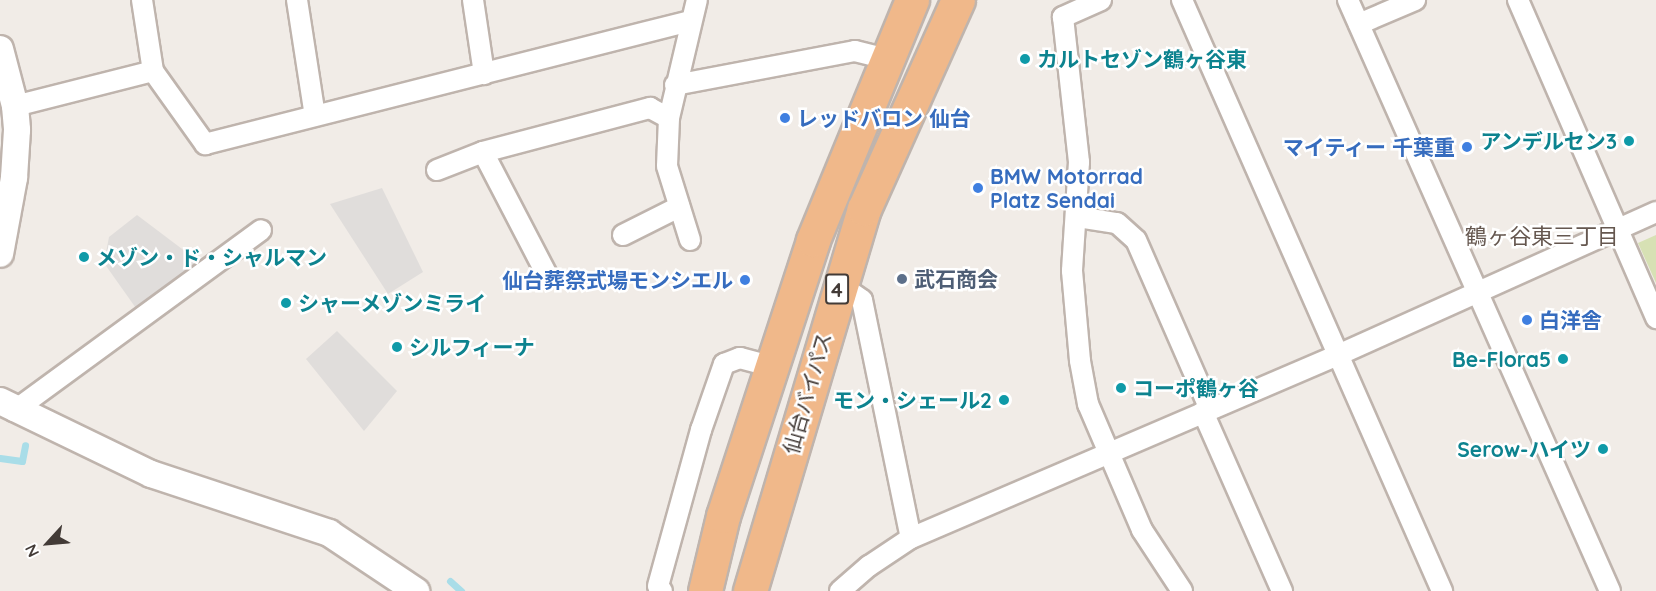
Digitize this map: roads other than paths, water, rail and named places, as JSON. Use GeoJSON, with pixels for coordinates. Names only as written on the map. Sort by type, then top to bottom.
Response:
{"type":"FeatureCollection","features":[{"type":"Feature","properties":{"kind":"highway","name":"仙台バイパス"},"geometry":{"type":"LineString","coordinates":[[705,591],[723,516],[770,366],[840,166],[912,0]]}},
{"type":"Feature","properties":{"kind":"highway","name":"仙台バイパス"},"geometry":{"type":"LineString","coordinates":[[750,591],[839,284],[864,209],[958,0]]}},
{"type":"Feature","properties":{"kind":"street"},"geometry":{"type":"LineString","coordinates":[[142,0],[153,71],[205,144],[690,21]]}},
{"type":"Feature","properties":{"kind":"street"},"geometry":{"type":"LineString","coordinates":[[297,0],[315,116]]}},
{"type":"Feature","properties":{"kind":"street"},"geometry":{"type":"LineString","coordinates":[[473,0],[484,74]]}},
{"type":"Feature","properties":{"kind":"street"},"geometry":{"type":"LineString","coordinates":[[690,240],[668,166],[669,118],[690,21],[697,0]]}},
{"type":"Feature","properties":{"kind":"street"},"geometry":{"type":"LineString","coordinates":[[1101,0],[1063,17],[1079,162],[1078,217],[1072,271],[1080,361],[1088,404],[1142,530],[1182,591]]}},
{"type":"Feature","properties":{"kind":"street"},"geometry":{"type":"LineString","coordinates":[[1182,0],[1442,591]]}},
{"type":"Feature","properties":{"kind":"street"},"geometry":{"type":"LineString","coordinates":[[1348,0],[1610,591]]}},
{"type":"Feature","properties":{"kind":"street"},"geometry":{"type":"LineString","coordinates":[[1359,24],[1415,0]]}},
{"type":"Feature","properties":{"kind":"street"},"geometry":{"type":"LineString","coordinates":[[1518,0],[1656,318]]}},
{"type":"Feature","properties":{"kind":"street"},"geometry":{"type":"LineString","coordinates":[[0,49],[15,106],[14,178],[0,254]]}},
{"type":"Feature","properties":{"kind":"street"},"geometry":{"type":"LineString","coordinates":[[675,85],[855,51],[886,58]]}},
{"type":"Feature","properties":{"kind":"street"},"geometry":{"type":"LineString","coordinates":[[15,106],[153,71]]}},
{"type":"Feature","properties":{"kind":"street"},"geometry":{"type":"LineString","coordinates":[[437,170],[483,152],[650,108],[669,118]]}},
{"type":"Feature","properties":{"kind":"street"},"geometry":{"type":"LineString","coordinates":[[483,152],[547,263]]}},
{"type":"Feature","properties":{"kind":"street"},"geometry":{"type":"LineString","coordinates":[[623,235],[679,207]]}},
{"type":"Feature","properties":{"kind":"street"},"geometry":{"type":"LineString","coordinates":[[840,591],[868,566],[911,538],[1338,355],[1656,212]]}},
{"type":"Feature","properties":{"kind":"street"},"geometry":{"type":"LineString","coordinates":[[1078,217],[1118,223],[1136,240],[1282,591]]}},
{"type":"Feature","properties":{"kind":"street"},"geometry":{"type":"LineString","coordinates":[[7,406],[261,230]]}},
{"type":"Feature","properties":{"kind":"street"},"geometry":{"type":"LineString","coordinates":[[839,284],[862,300],[911,538]]}},
{"type":"Feature","properties":{"kind":"street"},"geometry":{"type":"LineString","coordinates":[[662,591],[658,586],[698,441],[724,364],[740,358],[770,366]]}},
{"type":"Feature","properties":{"kind":"street"},"geometry":{"type":"LineString","coordinates":[[7,406],[151,474],[329,533],[416,591]]}},
{"type":"Feature","properties":{"kind":"waterway"},"geometry":{"type":"LineString","coordinates":[[0,458],[22,461],[25,445]]}},
{"type":"Feature","properties":{"kind":"waterway"},"geometry":{"type":"LineString","coordinates":[[450,581],[461,591]]}},
{"type":"Feature","properties":{"kind":"place","name":"カルトセゾン鶴ヶ谷東"},"geometry":{"type":"Point","coordinates":[1025,59]}},
{"type":"Feature","properties":{"kind":"place","name":"レッドバロン 仙台"},"geometry":{"type":"Point","coordinates":[785,118]}},
{"type":"Feature","properties":{"kind":"place","name":"アンデルセン3"},"geometry":{"type":"Point","coordinates":[1629,141]}},
{"type":"Feature","properties":{"kind":"place","name":"マイティー 千葉重"},"geometry":{"type":"Point","coordinates":[1467,147]}},
{"type":"Feature","properties":{"kind":"place","name":"BMW Motorrad Platz Sendai"},"geometry":{"type":"Point","coordinates":[978,188]}},
{"type":"Feature","properties":{"kind":"place","name":"メゾン・ド・シャルマン"},"geometry":{"type":"Point","coordinates":[84,257]}},
{"type":"Feature","properties":{"kind":"place","name":"武石商会"},"geometry":{"type":"Point","coordinates":[902,279]}},
{"type":"Feature","properties":{"kind":"place","name":"仙台葬祭式場モンシエル"},"geometry":{"type":"Point","coordinates":[745,280]}},
{"type":"Feature","properties":{"kind":"place","name":"シャーメゾンミライ"},"geometry":{"type":"Point","coordinates":[286,303]}},
{"type":"Feature","properties":{"kind":"place","name":"白洋舎"},"geometry":{"type":"Point","coordinates":[1527,320]}},
{"type":"Feature","properties":{"kind":"place","name":"シルフィーナ"},"geometry":{"type":"Point","coordinates":[397,347]}},
{"type":"Feature","properties":{"kind":"place","name":"Be-Flora5"},"geometry":{"type":"Point","coordinates":[1563,359]}},
{"type":"Feature","properties":{"kind":"place","name":"コーポ鶴ヶ谷"},"geometry":{"type":"Point","coordinates":[1121,388]}},
{"type":"Feature","properties":{"kind":"place","name":"モン・シェール2"},"geometry":{"type":"Point","coordinates":[1004,400]}},
{"type":"Feature","properties":{"kind":"place","name":"Serow-ハイツ"},"geometry":{"type":"Point","coordinates":[1603,449]}},
{"type":"Feature","properties":{"kind":"district","name":"鶴ヶ谷東三丁目"},"geometry":{"type":"Point","coordinates":[1542,237]}}]}
